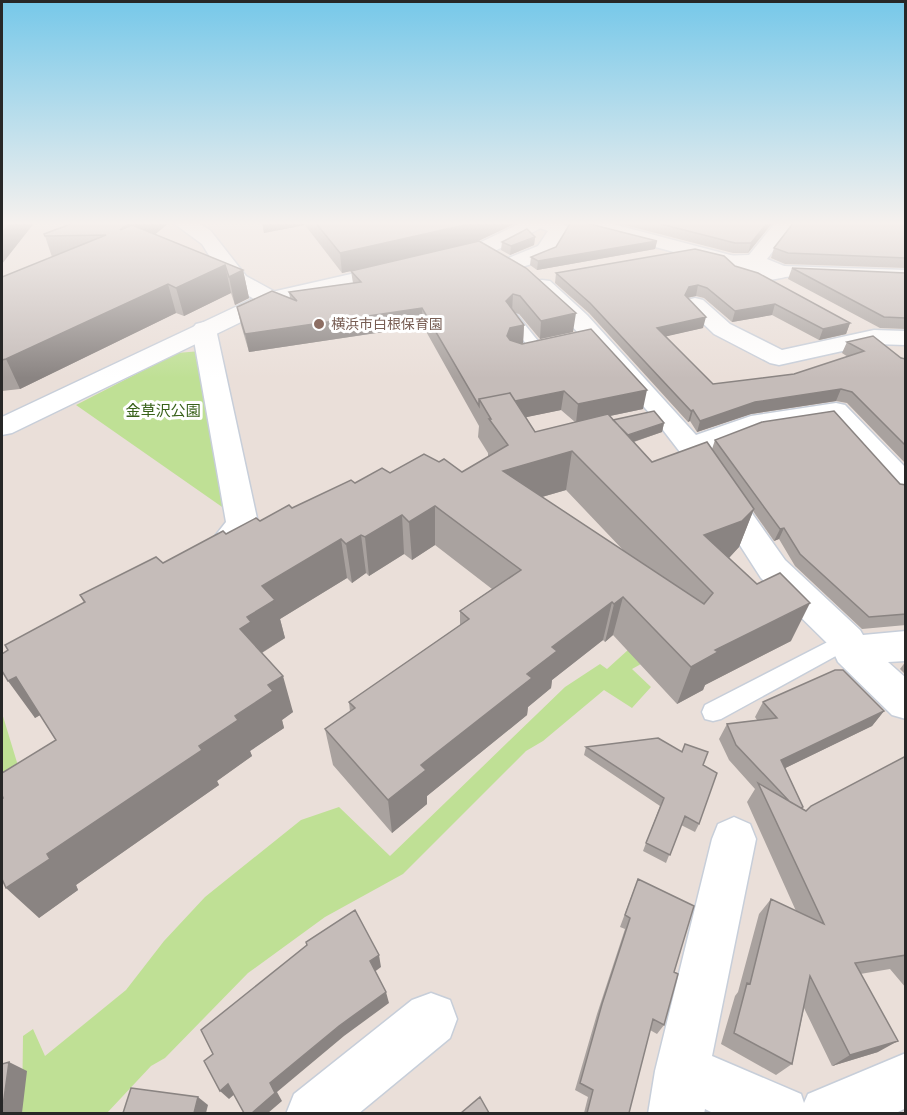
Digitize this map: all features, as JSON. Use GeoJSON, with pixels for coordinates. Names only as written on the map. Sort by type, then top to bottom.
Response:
{"type":"FeatureCollection","features":[{"type":"Feature","properties":{"kind":"street"},"geometry":{"type":"LineString","coordinates":[[234,274],[238,280],[271,299]]}},
{"type":"Feature","properties":{"kind":"street"},"geometry":{"type":"LineString","coordinates":[[2,427],[271,299],[378,274]]}},
{"type":"Feature","properties":{"kind":"street"},"geometry":{"type":"LineString","coordinates":[[537,274],[546,277],[557,345],[656,412],[691,447],[773,569],[906,703]]}},
{"type":"Feature","properties":{"kind":"street"},"geometry":{"type":"LineString","coordinates":[[772,274],[794,293]]}},
{"type":"Feature","properties":{"kind":"street"},"geometry":{"type":"LineString","coordinates":[[860,274],[906,276]]}},
{"type":"Feature","properties":{"kind":"street"},"geometry":{"type":"LineString","coordinates":[[694,305],[722,329],[779,358],[874,338]]}},
{"type":"Feature","properties":{"kind":"street"},"geometry":{"type":"LineString","coordinates":[[844,321],[874,338],[902,347]]}},
{"type":"Feature","properties":{"kind":"street"},"geometry":{"type":"LineString","coordinates":[[189,569],[220,553],[242,523],[204,329]]}},
{"type":"Feature","properties":{"kind":"street"},"geometry":{"type":"LineString","coordinates":[[691,447],[751,424],[836,411],[906,487]]}},
{"type":"Feature","properties":{"kind":"street"},"geometry":{"type":"LineString","coordinates":[[849,646],[906,646]]}},
{"type":"Feature","properties":{"kind":"street"},"geometry":{"type":"LineString","coordinates":[[734,840],[679,1092],[781,1113]]}},
{"type":"Feature","properties":{"kind":"street"},"geometry":{"type":"LineString","coordinates":[[314,1113],[431,1019]]}},
{"type":"Feature","properties":{"kind":"street"},"geometry":{"type":"LineString","coordinates":[[828,1113],[906,1080]]}},
{"type":"Feature","properties":{"kind":"lane"},"geometry":{"type":"LineString","coordinates":[[513,318],[557,345]]}},
{"type":"Feature","properties":{"kind":"lane"},"geometry":{"type":"LineString","coordinates":[[713,712],[849,646]]}},
{"type":"Feature","properties":{"kind":"green space","name":"金草沢公園"},"geometry":{"type":"Polygon","coordinates":[[[201,351],[225,509],[76,405],[177,353],[201,351]]]}},
{"type":"Feature","properties":{"kind":"green space"},"geometry":{"type":"Polygon","coordinates":[[[357,492],[698,632],[632,669],[651,687],[632,708],[604,690],[543,741],[526,751],[403,874],[325,917],[248,973],[165,1058],[151,1066],[107,1113],[22,1114],[23,1036],[33,1029],[45,1056],[126,990],[164,941],[205,897],[301,820],[339,807],[390,856],[565,687],[600,664],[607,669],[660,621],[357,492]]]}},
{"type":"Feature","properties":{"kind":"green space"},"geometry":{"type":"Polygon","coordinates":[[[2,713],[19,769],[2,815],[2,713]]]}},
{"type":"Feature","properties":{"kind":"building"},"geometry":{"type":"Polygon","coordinates":[[[9,274],[206,274],[176,288],[168,284],[2,360],[2,277],[9,274]]]}},
{"type":"Feature","properties":{"kind":"building"},"geometry":{"type":"Polygon","coordinates":[[[354,274],[533,274],[576,313],[541,321],[520,296],[513,294],[506,301],[524,325],[510,328],[507,336],[510,340],[522,344],[591,329],[647,390],[578,404],[564,391],[515,401],[510,393],[479,399],[479,406],[422,308],[245,334],[237,307],[272,291],[297,301],[289,292],[361,282],[354,274]]]}},
{"type":"Feature","properties":{"kind":"building"},"geometry":{"type":"Polygon","coordinates":[[[557,274],[760,274],[850,323],[823,329],[775,304],[735,311],[707,288],[698,285],[689,287],[685,295],[706,317],[657,328],[713,384],[794,374],[864,351],[847,342],[873,336],[901,358],[906,359],[906,446],[852,392],[841,389],[755,402],[700,421],[693,410],[691,411],[590,303],[557,274]]]}},
{"type":"Feature","properties":{"kind":"building"},"geometry":{"type":"Polygon","coordinates":[[[803,274],[906,274],[906,318],[884,317],[803,274]]]}},
{"type":"Feature","properties":{"kind":"building"},"geometry":{"type":"Polygon","coordinates":[[[510,393],[535,432],[608,414],[652,462],[707,442],[754,509],[742,521],[704,535],[757,584],[780,573],[810,603],[715,650],[718,652],[691,667],[623,597],[614,604],[612,602],[552,647],[557,651],[527,674],[532,678],[421,765],[426,770],[388,800],[325,729],[355,708],[349,702],[469,619],[460,611],[521,570],[435,506],[409,522],[402,515],[365,537],[361,535],[346,544],[341,539],[262,586],[275,600],[247,617],[251,622],[240,629],[283,676],[268,685],[273,691],[235,716],[238,720],[199,746],[202,750],[47,854],[50,859],[6,888],[2,879],[2,773],[56,740],[16,677],[8,681],[2,671],[2,654],[8,650],[5,645],[85,602],[80,595],[156,557],[163,563],[223,531],[226,534],[256,518],[260,521],[289,505],[292,508],[351,480],[355,483],[382,468],[390,473],[424,454],[439,462],[444,459],[462,472],[508,445],[489,419],[491,419],[479,399],[510,393]],[[572,451],[503,471],[704,604],[713,593],[572,451]]]}},
{"type":"Feature","properties":{"kind":"building"},"geometry":{"type":"Polygon","coordinates":[[[654,411],[664,423],[628,435],[613,420],[654,411]]]}},
{"type":"Feature","properties":{"kind":"building"},"geometry":{"type":"Polygon","coordinates":[[[834,411],[900,484],[906,485],[906,614],[869,617],[800,554],[784,528],[780,529],[715,440],[762,422],[834,411]]]}},
{"type":"Feature","properties":{"kind":"building"},"geometry":{"type":"Polygon","coordinates":[[[835,670],[843,670],[884,711],[781,760],[803,807],[801,808],[790,802],[736,745],[727,724],[777,718],[763,702],[835,670]]]}},
{"type":"Feature","properties":{"kind":"building"},"geometry":{"type":"Polygon","coordinates":[[[658,738],[682,752],[685,744],[708,752],[703,765],[717,773],[699,824],[685,816],[670,855],[646,843],[664,798],[586,747],[658,738]]]}},
{"type":"Feature","properties":{"kind":"building"},"geometry":{"type":"Polygon","coordinates":[[[906,756],[906,955],[855,963],[898,1041],[850,1055],[810,976],[792,1064],[734,1033],[747,983],[750,984],[771,899],[824,924],[758,783],[806,811],[811,806],[906,756]]]}},
{"type":"Feature","properties":{"kind":"building"},"geometry":{"type":"Polygon","coordinates":[[[638,879],[694,906],[674,972],[678,974],[664,1025],[653,1019],[629,1113],[587,1113],[593,1090],[580,1083],[602,1004],[630,918],[625,915],[638,879]]]}},
{"type":"Feature","properties":{"kind":"building"},"geometry":{"type":"Polygon","coordinates":[[[355,910],[379,955],[370,961],[386,992],[339,1026],[270,1083],[275,1093],[252,1113],[244,1113],[228,1084],[220,1091],[204,1061],[213,1054],[201,1030],[307,945],[306,942],[355,910]]]}},
{"type":"Feature","properties":{"kind":"building"},"geometry":{"type":"Polygon","coordinates":[[[9,1062],[2,1113],[2,1064],[9,1062]]]}},
{"type":"Feature","properties":{"kind":"building"},"geometry":{"type":"Polygon","coordinates":[[[131,1088],[198,1097],[194,1113],[123,1113],[131,1088]]]}},
{"type":"Feature","properties":{"kind":"building"},"geometry":{"type":"Polygon","coordinates":[[[480,1097],[489,1113],[461,1113],[480,1097]]]}},
{"type":"Feature","properties":{"kind":"place","name":"横浜市白根保育園"},"geometry":{"type":"Point","coordinates":[319,324]}}]}
